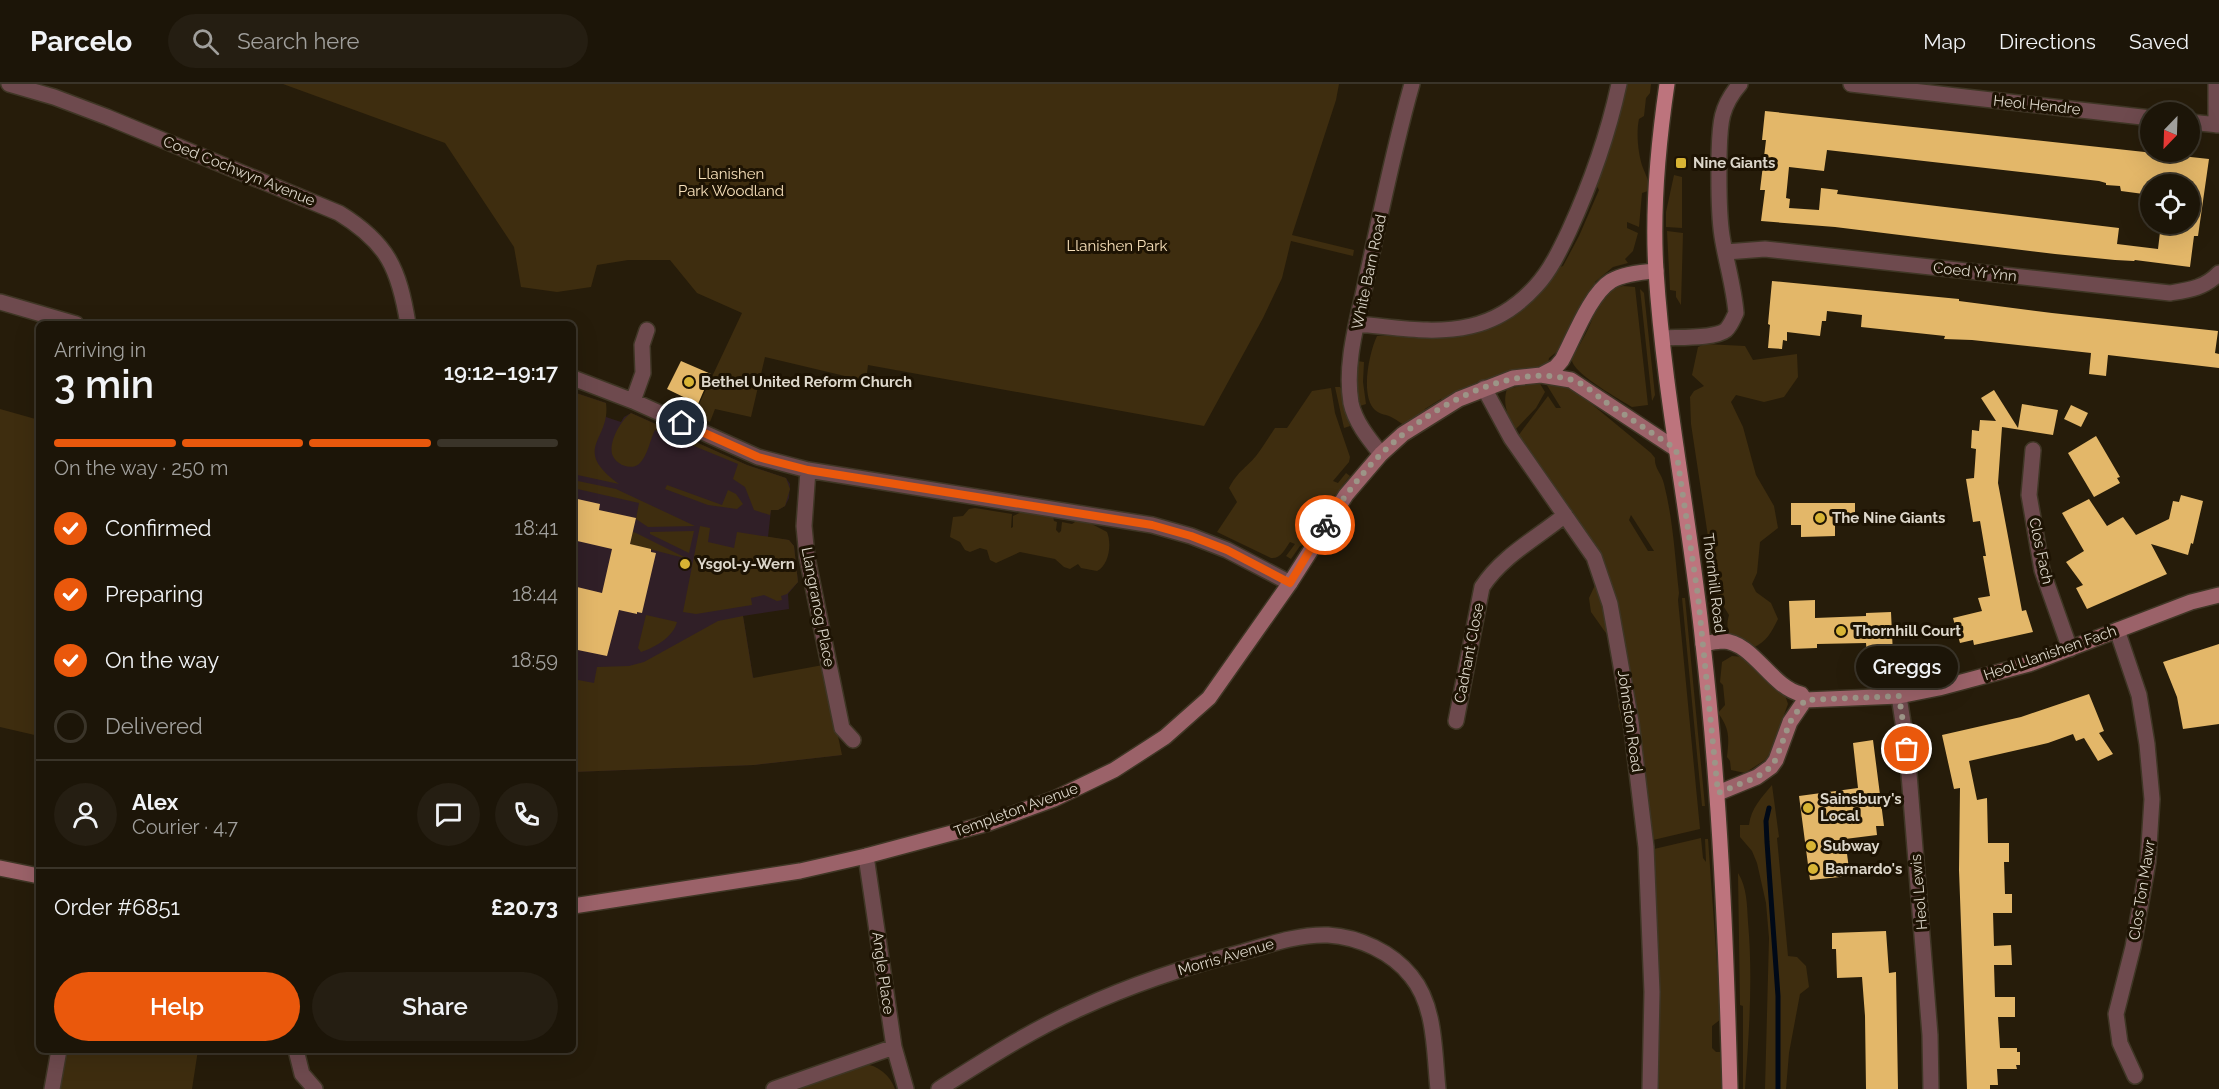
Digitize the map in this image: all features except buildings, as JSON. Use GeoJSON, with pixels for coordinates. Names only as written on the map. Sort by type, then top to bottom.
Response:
{"type":"FeatureCollection","features":[{"type":"Feature","properties":{"kind":"main road","name":"Thornhill Road"},"geometry":{"type":"LineString","coordinates":[[1667,84],[1656,198],[1656,271],[1662,338],[1703,644],[1718,793],[1730,1089]]}},
{"type":"Feature","properties":{"kind":"street","name":"Coed Cochwyn Avenue"},"geometry":{"type":"LineString","coordinates":[[9,84],[54,97],[107,117],[339,213],[370,235],[388,258],[401,286],[407,321]]}},
{"type":"Feature","properties":{"kind":"street","name":"White Barn Road"},"geometry":{"type":"LineString","coordinates":[[1381,454],[1363,430],[1352,406],[1349,370],[1357,324],[1412,84]]}},
{"type":"Feature","properties":{"kind":"street"},"geometry":{"type":"LineString","coordinates":[[1357,324],[1417,331],[1455,328],[1480,323],[1502,315],[1526,297],[1552,263],[1576,216],[1603,145],[1619,84]]}},
{"type":"Feature","properties":{"kind":"street"},"geometry":{"type":"LineString","coordinates":[[1662,338],[1724,332],[1736,313],[1719,211],[1720,121],[1724,107],[1740,84]]}},
{"type":"Feature","properties":{"kind":"street","name":"Heol Hendre"},"geometry":{"type":"LineString","coordinates":[[1851,84],[2140,117]]}},
{"type":"Feature","properties":{"kind":"street"},"geometry":{"type":"LineString","coordinates":[[2200,123],[2218,125],[2216,84]]}},
{"type":"Feature","properties":{"kind":"street","name":"Coed Yr Ynn"},"geometry":{"type":"LineString","coordinates":[[1726,252],[1765,249],[2170,293],[2196,288],[2211,282],[2219,273]]}},
{"type":"Feature","properties":{"kind":"street"},"geometry":{"type":"LineString","coordinates":[[1541,375],[1556,367],[1562,360],[1600,290],[1616,279],[1641,272],[1656,271]]}},
{"type":"Feature","properties":{"kind":"street"},"geometry":{"type":"LineString","coordinates":[[0,302],[66,321]]}},
{"type":"Feature","properties":{"kind":"street"},"geometry":{"type":"LineString","coordinates":[[633,401],[643,373],[642,345],[647,330]]}},
{"type":"Feature","properties":{"kind":"street","name":"Templeton Avenue"},"geometry":{"type":"LineString","coordinates":[[576,906],[800,871],[866,856],[963,831],[1025,810],[1087,784],[1165,737],[1209,698],[1290,583],[1334,511],[1381,454],[1403,434],[1442,408],[1484,388],[1513,378],[1541,375],[1571,380],[1582,385],[1676,449]]}},
{"type":"Feature","properties":{"kind":"street"},"geometry":{"type":"LineString","coordinates":[[576,379],[633,401],[758,457],[808,470],[1152,525],[1191,536],[1227,550],[1290,583]]}},
{"type":"Feature","properties":{"kind":"street","name":"Johnston Road"},"geometry":{"type":"LineString","coordinates":[[1484,388],[1511,438],[1594,557],[1615,628],[1631,722],[1649,881],[1653,992],[1650,1089]]}},
{"type":"Feature","properties":{"kind":"street","name":"Clos Fach"},"geometry":{"type":"LineString","coordinates":[[2033,450],[2030,495],[2042,570],[2070,649]]}},
{"type":"Feature","properties":{"kind":"street","name":"Llangranog Place"},"geometry":{"type":"LineString","coordinates":[[808,470],[804,526],[810,577],[842,728],[853,740]]}},
{"type":"Feature","properties":{"kind":"street","name":"Cadnant Close"},"geometry":{"type":"LineString","coordinates":[[1456,721],[1482,587],[1502,563],[1565,515]]}},
{"type":"Feature","properties":{"kind":"street","name":"Heol Llanishen Fach"},"geometry":{"type":"LineString","coordinates":[[1805,700],[1899,696],[1980,678],[2029,664],[2191,602],[2219,595]]}},
{"type":"Feature","properties":{"kind":"street","name":"Clos Ton Mawr"},"geometry":{"type":"LineString","coordinates":[[2117,630],[2139,695],[2147,744],[2152,798],[2148,862],[2133,947],[2116,1014],[2120,1043],[2135,1076]]}},
{"type":"Feature","properties":{"kind":"street"},"geometry":{"type":"LineString","coordinates":[[1703,644],[1723,641],[1745,651],[1781,684],[1791,692],[1801,694],[1805,700],[1790,722],[1771,767],[1757,777],[1718,793]]}},
{"type":"Feature","properties":{"kind":"street","name":"Heol Lewis"},"geometry":{"type":"LineString","coordinates":[[1899,696],[1907,749],[1930,1035],[1931,1089]]}},
{"type":"Feature","properties":{"kind":"street","name":"Angle Place"},"geometry":{"type":"LineString","coordinates":[[866,856],[894,1047],[906,1089]]}},
{"type":"Feature","properties":{"kind":"street"},"geometry":{"type":"LineString","coordinates":[[0,868],[36,875]]}},
{"type":"Feature","properties":{"kind":"street","name":"Morris Avenue"},"geometry":{"type":"LineString","coordinates":[[939,1089],[1020,1038],[1082,1007],[1178,970],[1313,935],[1345,938],[1376,948],[1402,965],[1412,976],[1428,1008],[1438,1089]]}},
{"type":"Feature","properties":{"kind":"street"},"geometry":{"type":"LineString","coordinates":[[774,1089],[894,1047]]}},
{"type":"Feature","properties":{"kind":"street"},"geometry":{"type":"LineString","coordinates":[[52,1089],[58,1053]]}},
{"type":"Feature","properties":{"kind":"street"},"geometry":{"type":"LineString","coordinates":[[297,1053],[302,1074],[315,1089]]}},
{"type":"Feature","properties":{"kind":"shaded area","name":"Ysgol-y-Wern"},"geometry":{"type":"Polygon","coordinates":[[[576,393],[606,403],[606,417],[621,422],[631,413],[747,465],[786,478],[790,484],[789,498],[785,506],[778,510],[771,510],[768,537],[789,540],[794,546],[798,582],[788,594],[789,609],[743,616],[753,677],[842,755],[754,765],[576,772],[576,393]]]}},
{"type":"Feature","properties":{"kind":"green space","name":"Llanishen Park"},"geometry":{"type":"Polygon","coordinates":[[[283,84],[1339,84],[1336,100],[1292,235],[1354,250],[1353,256],[1291,241],[1282,278],[1263,318],[1204,426],[868,365],[866,381],[765,357],[751,417],[715,409],[710,422],[694,415],[742,313],[697,293],[670,260],[628,260],[597,265],[591,287],[557,292],[521,287],[514,247],[445,143],[283,84]]]}},
{"type":"Feature","properties":{"kind":"green space"},"geometry":{"type":"Polygon","coordinates":[[[1615,84],[1651,84],[1650,93],[1646,98],[1644,116],[1639,119],[1638,131],[1640,156],[1648,191],[1642,193],[1639,227],[1627,222],[1627,228],[1638,233],[1633,251],[1625,259],[1628,263],[1613,267],[1595,282],[1597,287],[1594,291],[1590,291],[1559,350],[1549,358],[1541,375],[1483,384],[1480,381],[1447,400],[1441,399],[1425,409],[1422,418],[1405,426],[1377,412],[1370,403],[1367,374],[1377,336],[1427,338],[1476,331],[1555,268],[1563,266],[1599,190],[1594,181],[1615,84]]]}},
{"type":"Feature","properties":{"kind":"green space"},"geometry":{"type":"Polygon","coordinates":[[[1674,175],[1682,177],[1682,228],[1666,227],[1666,212],[1674,175]]]}},
{"type":"Feature","properties":{"kind":"green space"},"geometry":{"type":"Polygon","coordinates":[[[1667,231],[1683,233],[1681,305],[1676,297],[1676,291],[1670,290],[1667,231]]]}},
{"type":"Feature","properties":{"kind":"green space"},"geometry":{"type":"Polygon","coordinates":[[[1623,286],[1635,287],[1648,405],[1632,407],[1587,378],[1574,365],[1572,359],[1591,323],[1597,299],[1623,286]]]}},
{"type":"Feature","properties":{"kind":"green space"},"geometry":{"type":"Polygon","coordinates":[[[1640,289],[1644,293],[1655,395],[1652,401],[1640,289]]]}},
{"type":"Feature","properties":{"kind":"green space"},"geometry":{"type":"Polygon","coordinates":[[[1705,344],[1745,346],[1753,360],[1797,354],[1798,377],[1784,397],[1764,402],[1736,395],[1731,402],[1743,427],[1756,475],[1774,506],[1778,528],[1760,542],[1757,573],[1752,584],[1756,592],[1771,603],[1778,619],[1768,636],[1753,648],[1736,640],[1729,633],[1729,615],[1717,596],[1691,424],[1690,397],[1694,391],[1704,386],[1692,375],[1698,347],[1705,344]]]}},
{"type":"Feature","properties":{"kind":"green space"},"geometry":{"type":"Polygon","coordinates":[[[1357,361],[1364,362],[1363,382],[1366,404],[1360,406],[1356,385],[1357,361]]]}},
{"type":"Feature","properties":{"kind":"green space"},"geometry":{"type":"Polygon","coordinates":[[[1539,382],[1545,392],[1536,408],[1515,430],[1505,405],[1507,389],[1539,382]]]}},
{"type":"Feature","properties":{"kind":"green space"},"geometry":{"type":"Polygon","coordinates":[[[1545,382],[1567,385],[1651,453],[1663,480],[1670,511],[1675,552],[1700,829],[1653,840],[1648,800],[1644,797],[1629,766],[1625,744],[1626,729],[1618,706],[1623,695],[1608,636],[1591,612],[1589,598],[1596,583],[1607,573],[1518,436],[1548,396],[1556,408],[1561,408],[1545,382]],[[1631,515],[1629,520],[1648,551],[1654,551],[1631,515]]]}},
{"type":"Feature","properties":{"kind":"green space"},"geometry":{"type":"Polygon","coordinates":[[[1335,387],[1340,387],[1342,390],[1350,426],[1344,428],[1335,387]]]}},
{"type":"Feature","properties":{"kind":"green space"},"geometry":{"type":"Polygon","coordinates":[[[1331,388],[1335,413],[1350,457],[1349,462],[1333,481],[1338,483],[1346,473],[1350,476],[1342,486],[1340,493],[1335,495],[1322,512],[1313,538],[1300,546],[1291,559],[1286,556],[1295,544],[1290,542],[1280,555],[1271,558],[1217,532],[1237,502],[1229,488],[1235,478],[1256,456],[1275,428],[1287,428],[1312,391],[1331,388]]]}},
{"type":"Feature","properties":{"kind":"green space"},"geometry":{"type":"Polygon","coordinates":[[[576,393],[606,403],[606,416],[595,453],[597,462],[619,484],[576,475],[576,393]]]}},
{"type":"Feature","properties":{"kind":"green space"},"geometry":{"type":"Polygon","coordinates":[[[0,409],[36,419],[36,735],[0,727],[0,409]]]}},
{"type":"Feature","properties":{"kind":"green space"},"geometry":{"type":"Polygon","coordinates":[[[631,413],[747,465],[786,478],[790,489],[785,506],[778,510],[771,510],[770,515],[754,510],[745,487],[733,479],[738,464],[655,430],[645,457],[639,464],[627,467],[619,463],[612,454],[612,443],[620,426],[631,413]]]}},
{"type":"Feature","properties":{"kind":"green space"},"geometry":{"type":"Polygon","coordinates":[[[576,481],[616,489],[695,526],[648,527],[636,519],[639,503],[576,489],[576,481]]]}},
{"type":"Feature","properties":{"kind":"green space"},"geometry":{"type":"Polygon","coordinates":[[[667,485],[722,505],[728,490],[736,494],[743,504],[737,509],[708,505],[665,489],[667,485]]]}},
{"type":"Feature","properties":{"kind":"green space"},"geometry":{"type":"Polygon","coordinates":[[[969,509],[1012,514],[1011,528],[1013,527],[1013,516],[1026,510],[1053,516],[1054,521],[1057,522],[1056,530],[1059,533],[1062,522],[1072,524],[1078,520],[1088,522],[1107,532],[1109,548],[1107,559],[1097,571],[1081,568],[1078,564],[1070,569],[1055,559],[1020,552],[996,563],[990,560],[987,550],[980,548],[970,552],[965,550],[960,542],[950,537],[953,517],[963,516],[969,509]]]}},
{"type":"Feature","properties":{"kind":"green space"},"geometry":{"type":"Polygon","coordinates":[[[700,526],[710,528],[708,542],[734,548],[737,532],[789,540],[794,546],[798,582],[787,594],[781,596],[782,600],[777,601],[764,595],[751,598],[752,605],[696,614],[683,612],[700,526]]]}},
{"type":"Feature","properties":{"kind":"green space"},"geometry":{"type":"Polygon","coordinates":[[[694,531],[689,553],[650,534],[650,532],[694,531]]]}},
{"type":"Feature","properties":{"kind":"green space"},"geometry":{"type":"Polygon","coordinates":[[[633,532],[636,533],[688,559],[630,544],[633,532]]]}},
{"type":"Feature","properties":{"kind":"green space"},"geometry":{"type":"Polygon","coordinates":[[[1682,598],[1685,598],[1705,806],[1702,806],[1682,598]]]}},
{"type":"Feature","properties":{"kind":"green space"},"geometry":{"type":"Polygon","coordinates":[[[646,615],[677,622],[672,632],[663,641],[641,652],[638,648],[646,615]]]}},
{"type":"Feature","properties":{"kind":"green space"},"geometry":{"type":"Polygon","coordinates":[[[743,616],[753,678],[823,665],[842,755],[754,765],[576,772],[576,680],[594,683],[597,667],[629,666],[644,662],[718,621],[743,616]]]}},
{"type":"Feature","properties":{"kind":"green space"},"geometry":{"type":"Polygon","coordinates":[[[1732,656],[1744,657],[1784,692],[1788,704],[1770,753],[1765,760],[1745,773],[1731,770],[1727,757],[1727,729],[1718,713],[1725,705],[1723,685],[1720,682],[1722,662],[1732,656]]]}},
{"type":"Feature","properties":{"kind":"green space"},"geometry":{"type":"Polygon","coordinates":[[[1772,785],[1779,837],[1777,838],[1788,956],[1797,957],[1806,966],[1809,987],[1800,994],[1789,1053],[1786,1089],[1765,1089],[1769,938],[1766,903],[1757,863],[1752,851],[1740,837],[1740,825],[1749,825],[1755,808],[1772,785]]]}},
{"type":"Feature","properties":{"kind":"green space"},"geometry":{"type":"Polygon","coordinates":[[[1701,838],[1703,858],[1706,862],[1705,839],[1708,839],[1719,993],[1723,1000],[1721,1019],[1712,1026],[1712,1048],[1716,1052],[1721,1052],[1721,1089],[1652,1089],[1654,849],[1701,838]]]}},
{"type":"Feature","properties":{"kind":"green space"},"geometry":{"type":"Polygon","coordinates":[[[1738,873],[1746,896],[1750,964],[1745,1089],[1743,1089],[1743,1006],[1740,1005],[1738,873]]]}},
{"type":"Feature","properties":{"kind":"green space"},"geometry":{"type":"Polygon","coordinates":[[[64,1053],[198,1053],[192,1089],[58,1089],[64,1053]]]}},
{"type":"Feature","properties":{"kind":"green space"},"geometry":{"type":"Polygon","coordinates":[[[863,1064],[874,1066],[883,1072],[895,1089],[790,1089],[863,1064]]]}},
{"type":"Feature","properties":{"kind":"waterway"},"geometry":{"type":"LineString","coordinates":[[1769,808],[1766,821],[1778,996],[1778,1089]]}},
{"type":"Feature","properties":{"kind":"way so far"},"geometry":{"type":"LineString","coordinates":[[1325,525],[1346,495],[1381,454],[1403,434],[1442,408],[1513,378],[1541,375],[1571,380],[1582,385],[1676,449],[1698,596],[1718,793],[1757,777],[1771,767],[1790,722],[1805,700],[1899,696],[1907,749]]}},
{"type":"Feature","properties":{"kind":"place","name":"Nine Giants"},"geometry":{"type":"Point","coordinates":[1681,163]}},
{"type":"Feature","properties":{"kind":"place","name":"Bethel United Reform Church"},"geometry":{"type":"Point","coordinates":[689,382]}},
{"type":"Feature","properties":{"kind":"place","name":"The Nine Giants"},"geometry":{"type":"Point","coordinates":[1820,518]}},
{"type":"Feature","properties":{"kind":"place","name":"Ysgol-y-Wern"},"geometry":{"type":"Point","coordinates":[685,564]}},
{"type":"Feature","properties":{"kind":"place","name":"Thornhill Court"},"geometry":{"type":"Point","coordinates":[1841,631]}},
{"type":"Feature","properties":{"kind":"place","name":"Greggs"},"geometry":{"type":"Point","coordinates":[1907,749]}},
{"type":"Feature","properties":{"kind":"place","name":"Sainsbury's Local"},"geometry":{"type":"Point","coordinates":[1808,808]}},
{"type":"Feature","properties":{"kind":"place","name":"Subway"},"geometry":{"type":"Point","coordinates":[1811,846]}},
{"type":"Feature","properties":{"kind":"place","name":"Barnardo's"},"geometry":{"type":"Point","coordinates":[1813,869]}},
{"type":"Feature","properties":{"kind":"route"},"geometry":{"type":"LineString","coordinates":[[682,423],[758,457],[808,470],[1152,525],[1191,536],[1227,550],[1290,583],[1325,525]]}},
{"type":"Feature","properties":{"kind":"park label","name":"Llanishen Park Woodland"},"geometry":{"type":"Point","coordinates":[731,182]}}]}
